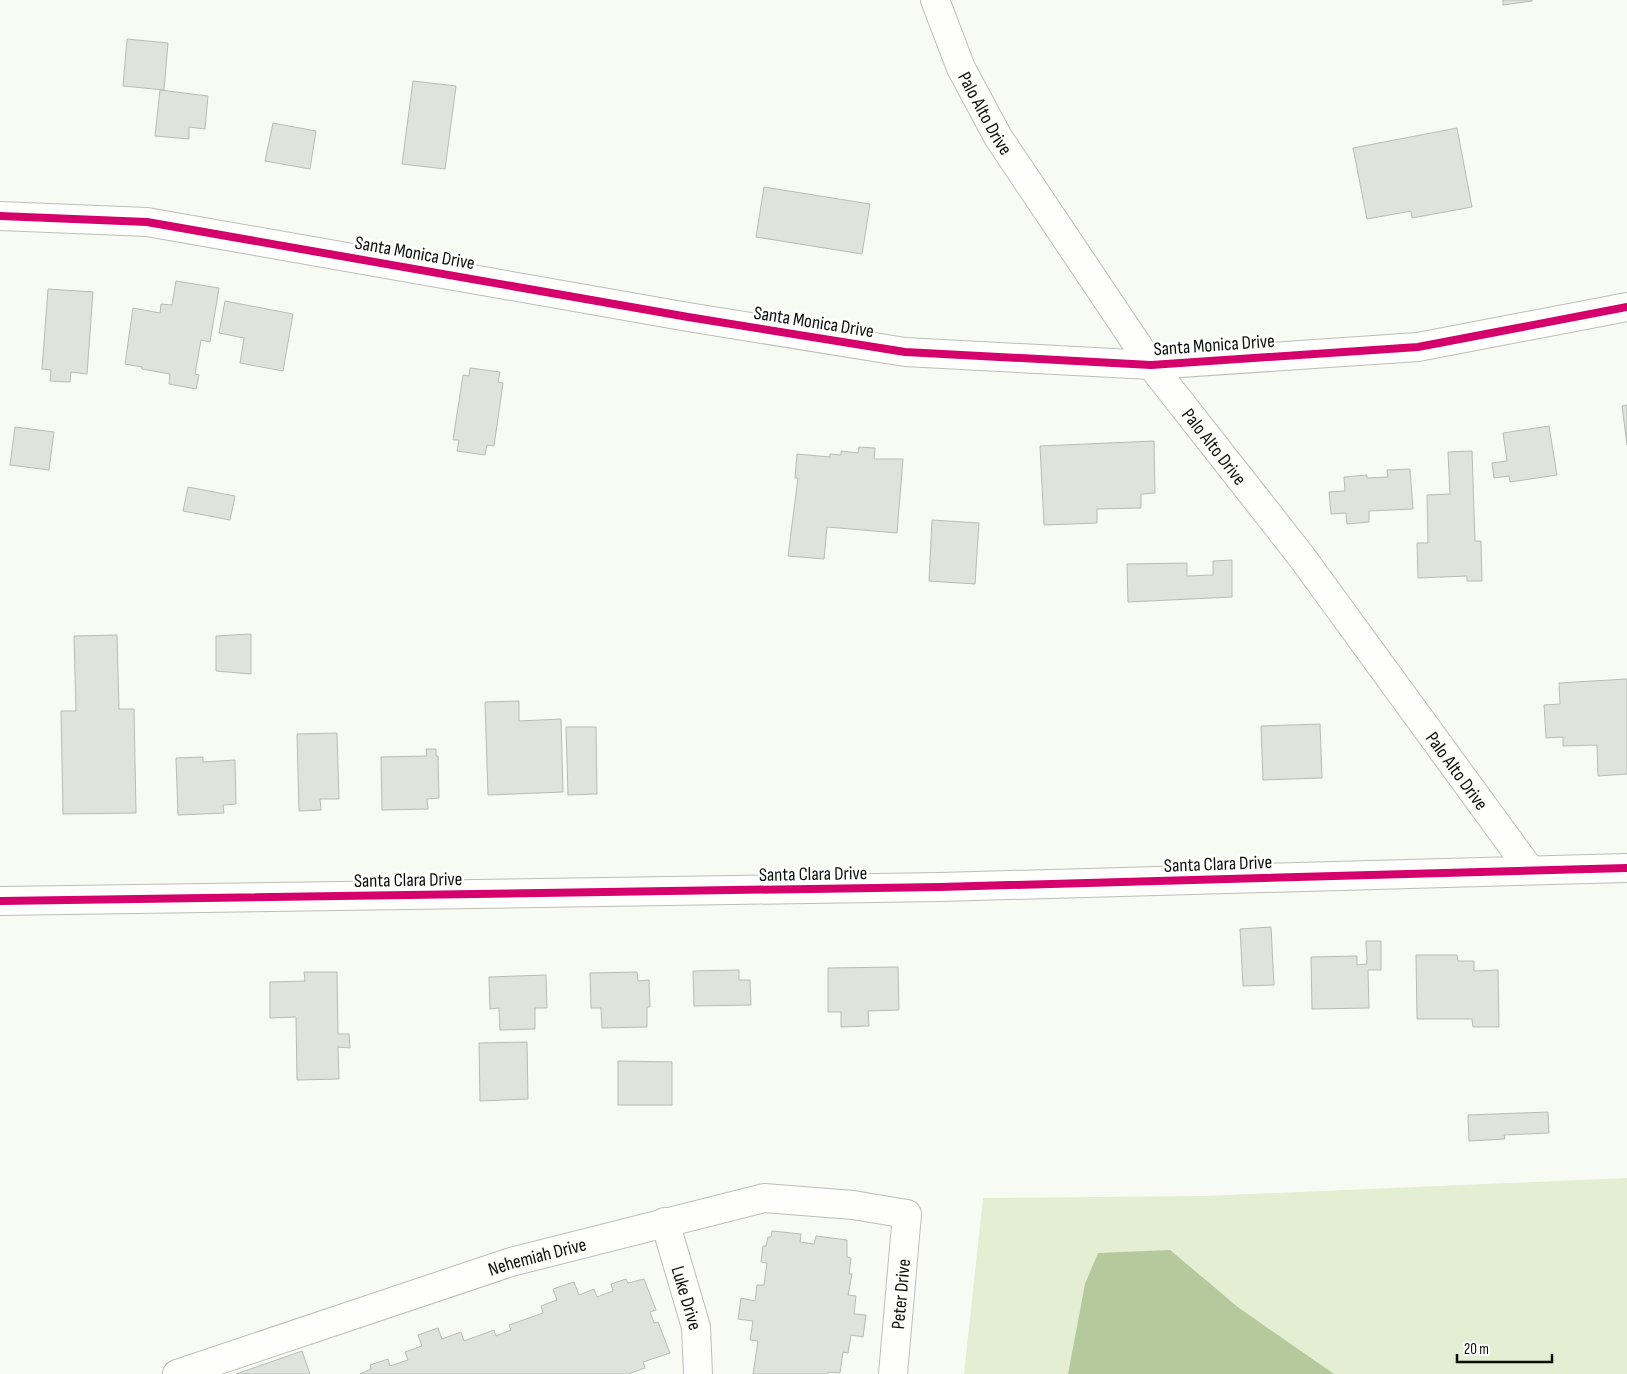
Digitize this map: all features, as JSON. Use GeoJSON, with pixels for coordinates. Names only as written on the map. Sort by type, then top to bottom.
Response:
{"type":"FeatureCollection","features":[{"type":"Feature","properties":{"kind":"street","name":"Palo Alto Drive"},"geometry":{"type":"LineString","coordinates":[[935,0],[961,68],[998,137],[1151,365],[1301,556],[1530,870]]}},
{"type":"Feature","properties":{"kind":"street","name":"Santa Monica Drive"},"geometry":{"type":"LineString","coordinates":[[0,216],[147,222],[688,317],[906,352],[1151,365],[1418,347],[1627,307]]}},
{"type":"Feature","properties":{"kind":"street","name":"Santa Clara Drive"},"geometry":{"type":"LineString","coordinates":[[0,901],[940,887],[1627,868]]}},
{"type":"Feature","properties":{"kind":"street","name":"Nehemiah Drive"},"geometry":{"type":"LineString","coordinates":[[177,1374],[511,1262],[764,1198],[853,1205],[907,1214]]}},
{"type":"Feature","properties":{"kind":"street","name":"Peter Drive"},"geometry":{"type":"LineString","coordinates":[[894,1374],[907,1214]]}},
{"type":"Feature","properties":{"kind":"street","name":"Luke Drive"},"geometry":{"type":"LineString","coordinates":[[665,1222],[696,1327],[698,1374]]}},
{"type":"Feature","properties":{"kind":"shaded area"},"geometry":{"type":"Polygon","coordinates":[[[1627,1178],[1627,1374],[964,1374],[983,1198],[1204,1196],[1627,1178]]]}},
{"type":"Feature","properties":{"kind":"shaded area"},"geometry":{"type":"Polygon","coordinates":[[[1170,1250],[1239,1308],[1334,1374],[1068,1374],[1085,1284],[1098,1253],[1170,1250]]]}},
{"type":"Feature","properties":{"kind":"building"},"geometry":{"type":"Polygon","coordinates":[[[1503,0],[1532,0],[1532,1],[1503,5],[1503,0]]]}},
{"type":"Feature","properties":{"kind":"building"},"geometry":{"type":"Polygon","coordinates":[[[127,39],[168,43],[164,90],[123,86],[127,39]]]}},
{"type":"Feature","properties":{"kind":"building"},"geometry":{"type":"Polygon","coordinates":[[[413,81],[456,86],[445,169],[402,164],[413,81]]]}},
{"type":"Feature","properties":{"kind":"building"},"geometry":{"type":"Polygon","coordinates":[[[160,90],[208,96],[205,129],[189,127],[189,139],[155,136],[160,90]]]}},
{"type":"Feature","properties":{"kind":"building"},"geometry":{"type":"Polygon","coordinates":[[[273,123],[316,131],[310,169],[265,161],[273,123]]]}},
{"type":"Feature","properties":{"kind":"building"},"geometry":{"type":"Polygon","coordinates":[[[1457,128],[1472,207],[1412,218],[1411,211],[1367,219],[1353,148],[1457,128]]]}},
{"type":"Feature","properties":{"kind":"building"},"geometry":{"type":"Polygon","coordinates":[[[764,187],[870,204],[862,254],[756,237],[764,187]]]}},
{"type":"Feature","properties":{"kind":"building"},"geometry":{"type":"Polygon","coordinates":[[[176,281],[219,288],[210,342],[201,340],[195,374],[199,375],[196,389],[169,384],[170,374],[125,364],[133,308],[160,313],[161,304],[172,305],[176,281]]]}},
{"type":"Feature","properties":{"kind":"building"},"geometry":{"type":"Polygon","coordinates":[[[48,289],[93,292],[87,374],[71,372],[70,382],[50,381],[51,370],[42,369],[48,289]]]}},
{"type":"Feature","properties":{"kind":"building"},"geometry":{"type":"Polygon","coordinates":[[[225,301],[293,314],[283,371],[240,363],[244,338],[219,333],[225,301]]]}},
{"type":"Feature","properties":{"kind":"building"},"geometry":{"type":"Polygon","coordinates":[[[470,368],[500,372],[498,382],[503,383],[494,446],[487,445],[485,455],[457,451],[459,440],[453,440],[463,375],[469,376],[470,368]]]}},
{"type":"Feature","properties":{"kind":"building"},"geometry":{"type":"Polygon","coordinates":[[[1627,405],[1627,445],[1622,406],[1627,405]]]}},
{"type":"Feature","properties":{"kind":"building"},"geometry":{"type":"Polygon","coordinates":[[[1549,426],[1557,475],[1510,482],[1509,476],[1494,478],[1492,463],[1507,461],[1503,433],[1549,426]]]}},
{"type":"Feature","properties":{"kind":"building"},"geometry":{"type":"Polygon","coordinates":[[[15,427],[54,432],[49,470],[10,465],[15,427]]]}},
{"type":"Feature","properties":{"kind":"building"},"geometry":{"type":"Polygon","coordinates":[[[1154,441],[1155,493],[1141,494],[1141,508],[1097,509],[1097,523],[1044,525],[1040,446],[1154,441]]]}},
{"type":"Feature","properties":{"kind":"building"},"geometry":{"type":"Polygon","coordinates":[[[859,447],[875,448],[874,459],[903,459],[897,533],[827,527],[824,559],[788,556],[798,478],[795,478],[797,454],[830,457],[830,454],[841,455],[841,451],[858,453],[859,447]]]}},
{"type":"Feature","properties":{"kind":"building"},"geometry":{"type":"Polygon","coordinates":[[[1472,451],[1475,541],[1481,541],[1482,581],[1467,581],[1467,576],[1418,578],[1417,543],[1428,543],[1427,495],[1450,494],[1448,452],[1472,451]]]}},
{"type":"Feature","properties":{"kind":"building"},"geometry":{"type":"Polygon","coordinates":[[[1410,469],[1413,509],[1369,511],[1369,522],[1347,524],[1346,513],[1331,514],[1329,492],[1345,491],[1344,477],[1367,475],[1367,478],[1388,477],[1387,470],[1410,469]]]}},
{"type":"Feature","properties":{"kind":"building"},"geometry":{"type":"Polygon","coordinates":[[[188,487],[235,496],[230,520],[183,511],[188,487]]]}},
{"type":"Feature","properties":{"kind":"building"},"geometry":{"type":"Polygon","coordinates":[[[932,520],[979,523],[975,584],[929,581],[932,520]]]}},
{"type":"Feature","properties":{"kind":"building"},"geometry":{"type":"Polygon","coordinates":[[[1232,560],[1232,597],[1128,602],[1127,564],[1187,563],[1187,576],[1213,575],[1213,561],[1232,560]]]}},
{"type":"Feature","properties":{"kind":"building"},"geometry":{"type":"Polygon","coordinates":[[[251,634],[251,674],[216,671],[216,636],[251,634]]]}},
{"type":"Feature","properties":{"kind":"building"},"geometry":{"type":"Polygon","coordinates":[[[117,635],[119,709],[134,709],[136,813],[63,814],[61,711],[76,711],[74,636],[117,635]]]}},
{"type":"Feature","properties":{"kind":"building"},"geometry":{"type":"Polygon","coordinates":[[[1627,679],[1627,774],[1598,776],[1597,745],[1563,746],[1563,737],[1546,738],[1544,705],[1560,704],[1559,683],[1627,679]]]}},
{"type":"Feature","properties":{"kind":"building"},"geometry":{"type":"Polygon","coordinates":[[[519,701],[519,721],[561,719],[563,792],[488,795],[485,702],[519,701]]]}},
{"type":"Feature","properties":{"kind":"building"},"geometry":{"type":"Polygon","coordinates":[[[1320,724],[1322,778],[1263,780],[1261,726],[1320,724]]]}},
{"type":"Feature","properties":{"kind":"building"},"geometry":{"type":"Polygon","coordinates":[[[566,727],[596,727],[597,794],[568,795],[566,727]]]}},
{"type":"Feature","properties":{"kind":"building"},"geometry":{"type":"Polygon","coordinates":[[[337,733],[339,799],[320,799],[321,810],[299,811],[297,734],[337,733]]]}},
{"type":"Feature","properties":{"kind":"building"},"geometry":{"type":"Polygon","coordinates":[[[426,749],[436,749],[436,756],[438,756],[439,798],[427,799],[428,809],[382,810],[381,757],[427,756],[426,749]]]}},
{"type":"Feature","properties":{"kind":"building"},"geometry":{"type":"Polygon","coordinates":[[[203,757],[203,762],[235,760],[236,804],[223,805],[224,813],[178,815],[176,758],[203,757]]]}},
{"type":"Feature","properties":{"kind":"building"},"geometry":{"type":"Polygon","coordinates":[[[1271,927],[1274,985],[1243,986],[1240,929],[1271,927]]]}},
{"type":"Feature","properties":{"kind":"building"},"geometry":{"type":"Polygon","coordinates":[[[1366,941],[1381,941],[1381,970],[1368,970],[1369,1008],[1312,1009],[1311,957],[1357,956],[1357,965],[1367,964],[1366,941]]]}},
{"type":"Feature","properties":{"kind":"building"},"geometry":{"type":"Polygon","coordinates":[[[1416,955],[1457,955],[1458,961],[1474,961],[1474,971],[1498,970],[1499,1027],[1473,1027],[1472,1019],[1417,1019],[1416,955]]]}},
{"type":"Feature","properties":{"kind":"building"},"geometry":{"type":"Polygon","coordinates":[[[898,967],[899,1010],[868,1011],[869,1026],[841,1027],[841,1012],[828,1012],[828,968],[898,967]]]}},
{"type":"Feature","properties":{"kind":"building"},"geometry":{"type":"Polygon","coordinates":[[[739,970],[739,980],[750,980],[751,1005],[694,1006],[693,971],[739,970]]]}},
{"type":"Feature","properties":{"kind":"building"},"geometry":{"type":"Polygon","coordinates":[[[304,972],[337,972],[338,1034],[349,1034],[350,1048],[338,1047],[339,1079],[297,1080],[296,1017],[270,1018],[270,982],[305,981],[304,972]]]}},
{"type":"Feature","properties":{"kind":"building"},"geometry":{"type":"Polygon","coordinates":[[[637,972],[638,981],[649,980],[650,1007],[647,1007],[647,1027],[602,1028],[601,1008],[591,1008],[590,973],[637,972]]]}},
{"type":"Feature","properties":{"kind":"building"},"geometry":{"type":"Polygon","coordinates":[[[546,975],[547,1008],[535,1008],[535,1029],[500,1030],[499,1008],[490,1009],[489,977],[546,975]]]}},
{"type":"Feature","properties":{"kind":"building"},"geometry":{"type":"Polygon","coordinates":[[[527,1042],[528,1099],[480,1101],[479,1043],[527,1042]]]}},
{"type":"Feature","properties":{"kind":"building"},"geometry":{"type":"Polygon","coordinates":[[[618,1061],[672,1062],[672,1105],[618,1105],[618,1061]]]}},
{"type":"Feature","properties":{"kind":"building"},"geometry":{"type":"Polygon","coordinates":[[[1548,1112],[1549,1133],[1504,1135],[1505,1139],[1469,1141],[1468,1115],[1548,1112]]]}},
{"type":"Feature","properties":{"kind":"building"},"geometry":{"type":"Polygon","coordinates":[[[772,1231],[801,1234],[800,1242],[814,1244],[816,1236],[847,1240],[847,1257],[851,1258],[849,1274],[852,1274],[848,1295],[856,1296],[854,1314],[866,1315],[863,1337],[851,1335],[848,1353],[843,1352],[840,1373],[753,1374],[758,1341],[750,1340],[753,1321],[738,1319],[741,1298],[755,1301],[757,1285],[764,1285],[767,1263],[761,1262],[763,1246],[766,1246],[772,1231]]]}},
{"type":"Feature","properties":{"kind":"building"},"geometry":{"type":"Polygon","coordinates":[[[626,1279],[628,1283],[644,1279],[656,1310],[650,1312],[654,1323],[658,1322],[670,1353],[643,1362],[645,1368],[628,1374],[360,1374],[371,1369],[370,1365],[388,1359],[390,1366],[408,1360],[405,1352],[422,1346],[418,1335],[438,1328],[442,1339],[461,1332],[464,1341],[494,1330],[496,1336],[511,1330],[509,1325],[543,1313],[541,1306],[557,1300],[553,1289],[574,1282],[579,1295],[594,1289],[597,1297],[613,1291],[611,1284],[626,1279]]]}},
{"type":"Feature","properties":{"kind":"building"},"geometry":{"type":"Polygon","coordinates":[[[302,1351],[310,1374],[236,1374],[302,1351]]]}},
{"type":"Feature","properties":{"kind":"cycle path"},"geometry":{"type":"LineString","coordinates":[[0,216],[147,222],[688,317],[905,352],[1151,365],[1418,347],[1627,307]]}},
{"type":"Feature","properties":{"kind":"cycle path"},"geometry":{"type":"LineString","coordinates":[[0,901],[940,887],[1627,868]]}}]}
